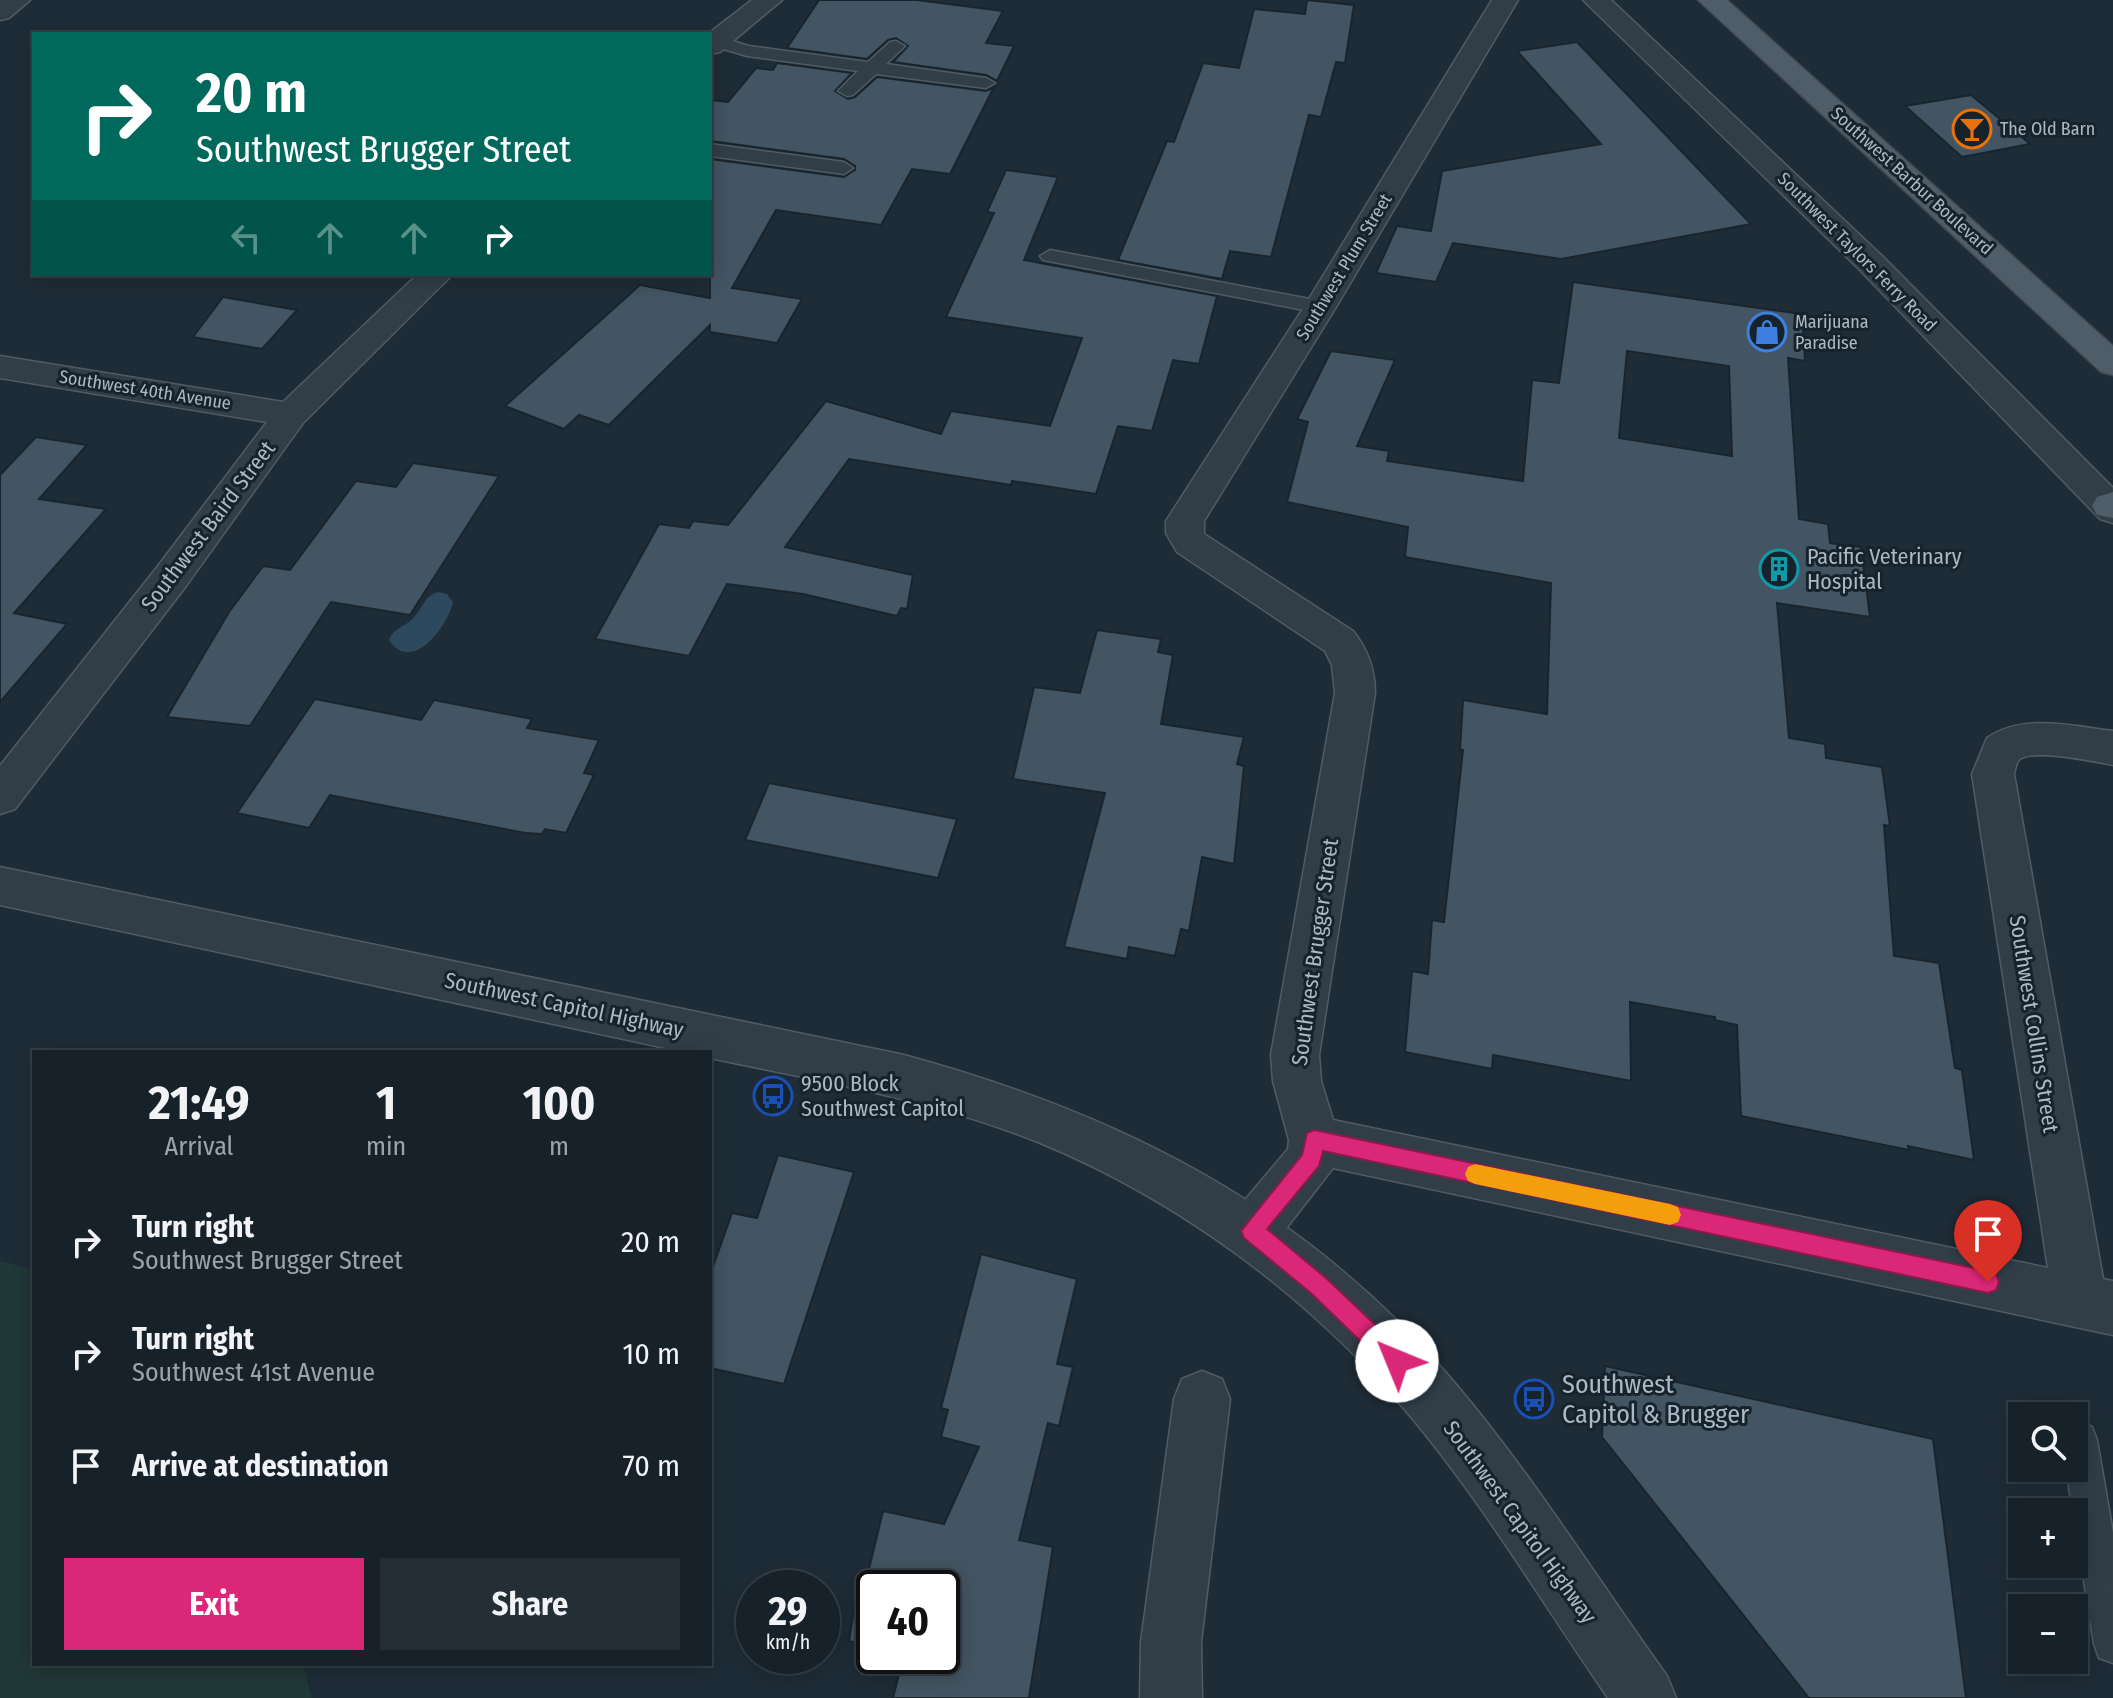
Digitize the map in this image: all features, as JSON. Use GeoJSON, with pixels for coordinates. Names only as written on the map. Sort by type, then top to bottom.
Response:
{"type":"FeatureCollection","features":[{"type":"Feature","properties":{"kind":"main road","name":"Southwest Barbur Boulevard"},"geometry":{"type":"LineString","coordinates":[[1711,0],[2113,364]]}},
{"type":"Feature","properties":{"kind":"street"},"geometry":{"type":"LineString","coordinates":[[0,12],[17,0]]}},
{"type":"Feature","properties":{"kind":"street"},"geometry":{"type":"LineString","coordinates":[[713,43],[769,0]]}},
{"type":"Feature","properties":{"kind":"street","name":"Southwest Plum Street"},"geometry":{"type":"LineString","coordinates":[[1348,653],[1327,631],[1190,543],[1185,533],[1185,521],[1320,307],[1505,0]]}},
{"type":"Feature","properties":{"kind":"street","name":"Southwest Taylors Ferry Road"},"geometry":{"type":"LineString","coordinates":[[1596,0],[1869,261],[2112,507]]}},
{"type":"Feature","properties":{"kind":"street","name":"Southwest Baird Street"},"geometry":{"type":"LineString","coordinates":[[0,797],[172,576],[291,415],[435,276]]}},
{"type":"Feature","properties":{"kind":"street","name":"Southwest 40th Avenue"},"geometry":{"type":"LineString","coordinates":[[0,367],[291,415]]}},
{"type":"Feature","properties":{"kind":"street","name":"Southwest Brugger Street"},"geometry":{"type":"LineString","coordinates":[[1314,1140],[1297,1081],[1295,1055],[1355,693],[1355,674],[1348,653]]}},
{"type":"Feature","properties":{"kind":"street","name":"Southwest Collins Street"},"geometry":{"type":"LineString","coordinates":[[2096,1305],[1993,774],[2004,749],[2016,741],[2033,739],[2113,748]]}},
{"type":"Feature","properties":{"kind":"street","name":"Southwest Capitol Highway"},"geometry":{"type":"LineString","coordinates":[[0,886],[744,1042],[979,1096],[1104,1145],[1190,1190],[1252,1231],[1320,1287],[1412,1376],[1463,1439],[1645,1698]]}},
{"type":"Feature","properties":{"kind":"street"},"geometry":{"type":"LineString","coordinates":[[1252,1231],[1312,1159],[1314,1140],[2096,1305]]}},
{"type":"Feature","properties":{"kind":"street"},"geometry":{"type":"LineString","coordinates":[[1171,1698],[1171,1642],[1202,1399]]}},
{"type":"Feature","properties":{"kind":"lane"},"geometry":{"type":"LineString","coordinates":[[713,43],[747,51],[986,83]]}},
{"type":"Feature","properties":{"kind":"lane"},"geometry":{"type":"LineString","coordinates":[[847,91],[896,46]]}},
{"type":"Feature","properties":{"kind":"lane"},"geometry":{"type":"LineString","coordinates":[[712,150],[844,168]]}},
{"type":"Feature","properties":{"kind":"lane"},"geometry":{"type":"LineString","coordinates":[[1050,256],[1320,307]]}},
{"type":"Feature","properties":{"kind":"lane"},"geometry":{"type":"LineString","coordinates":[[2086,1482],[2113,1644]]}},
{"type":"Feature","properties":{"kind":"green space"},"geometry":{"type":"Polygon","coordinates":[[[0,1261],[32,1269],[32,1666],[304,1666],[312,1698],[0,1698],[0,1261]]]}},
{"type":"Feature","properties":{"kind":"water"},"geometry":{"type":"Polygon","coordinates":[[[438,592],[447,594],[453,602],[437,634],[418,650],[408,652],[398,649],[389,640],[391,636],[411,620],[429,597],[438,592]]]}},
{"type":"Feature","properties":{"kind":"building"},"geometry":{"type":"Polygon","coordinates":[[[819,0],[917,0],[1003,11],[986,43],[1014,46],[997,81],[986,75],[893,62],[908,46],[896,38],[888,40],[867,59],[787,48],[819,0]]]}},
{"type":"Feature","properties":{"kind":"building"},"geometry":{"type":"Polygon","coordinates":[[[1307,0],[1354,5],[1345,63],[1336,62],[1321,117],[1309,115],[1271,257],[1230,251],[1222,279],[1118,260],[1167,141],[1174,142],[1203,63],[1239,68],[1254,9],[1305,14],[1307,0]]]}},
{"type":"Feature","properties":{"kind":"building"},"geometry":{"type":"Polygon","coordinates":[[[1577,42],[1751,224],[1561,259],[1453,243],[1436,282],[1376,273],[1397,226],[1431,231],[1442,171],[1601,144],[1517,51],[1577,42]]]}},
{"type":"Feature","properties":{"kind":"building"},"geometry":{"type":"Polygon","coordinates":[[[777,63],[852,73],[835,91],[848,99],[855,97],[877,77],[986,91],[994,87],[950,174],[912,169],[881,225],[776,210],[732,288],[802,299],[777,343],[710,332],[710,325],[609,425],[579,415],[564,429],[505,406],[640,285],[710,298],[712,159],[844,177],[855,170],[855,166],[844,159],[712,141],[712,100],[728,102],[756,68],[773,70],[777,63]]]}},
{"type":"Feature","properties":{"kind":"building","name":"The Old Barn"},"geometry":{"type":"Polygon","coordinates":[[[1971,95],[2030,144],[1962,157],[1905,106],[1971,95]]]}},
{"type":"Feature","properties":{"kind":"building"},"geometry":{"type":"Polygon","coordinates":[[[1006,170],[1058,177],[1024,260],[1217,296],[1199,364],[1173,360],[1152,431],[1118,426],[1096,494],[1012,481],[1011,485],[849,459],[785,547],[913,575],[907,609],[901,608],[897,616],[803,594],[727,584],[689,656],[595,639],[659,524],[689,528],[693,521],[728,525],[826,401],[941,434],[951,411],[1050,426],[1082,338],[946,317],[994,213],[987,212],[1006,170]]]}},
{"type":"Feature","properties":{"kind":"building"},"geometry":{"type":"Polygon","coordinates":[[[1573,282],[1802,314],[1805,361],[1788,358],[1799,519],[1828,524],[1830,543],[1861,547],[1870,617],[1777,603],[1789,738],[1825,744],[1826,758],[1882,767],[1890,826],[1884,825],[1894,956],[1939,963],[1955,1068],[1962,1070],[1974,1160],[1741,1116],[1737,1025],[1715,1020],[1715,1017],[1630,1002],[1631,1081],[1493,1055],[1492,1069],[1405,1052],[1412,971],[1428,974],[1432,920],[1444,922],[1463,750],[1460,750],[1463,700],[1547,714],[1551,583],[1405,557],[1408,527],[1287,502],[1308,422],[1297,419],[1331,351],[1395,360],[1357,446],[1389,451],[1387,461],[1523,481],[1532,380],[1559,383],[1573,282]],[[1627,351],[1619,438],[1732,456],[1729,366],[1627,351]]]}},
{"type":"Feature","properties":{"kind":"building"},"geometry":{"type":"Polygon","coordinates":[[[223,297],[297,310],[262,349],[193,337],[223,297]]]}},
{"type":"Feature","properties":{"kind":"building"},"geometry":{"type":"Polygon","coordinates":[[[36,437],[87,445],[39,499],[106,509],[14,613],[67,624],[0,702],[0,475],[36,437]]]}},
{"type":"Feature","properties":{"kind":"building"},"geometry":{"type":"Polygon","coordinates":[[[413,463],[499,476],[410,615],[331,602],[250,726],[167,717],[229,612],[263,566],[290,570],[356,481],[396,487],[413,463]]]}},
{"type":"Feature","properties":{"kind":"building"},"geometry":{"type":"Polygon","coordinates":[[[1097,630],[1161,639],[1158,652],[1173,655],[1161,724],[1244,737],[1237,764],[1244,766],[1234,864],[1202,857],[1189,931],[1181,929],[1175,956],[1129,947],[1127,959],[1064,947],[1105,793],[1013,779],[1034,687],[1080,693],[1097,630]]]}},
{"type":"Feature","properties":{"kind":"building"},"geometry":{"type":"Polygon","coordinates":[[[315,699],[421,720],[434,700],[532,719],[527,728],[599,740],[584,773],[594,775],[566,833],[545,829],[542,834],[525,833],[330,795],[309,828],[237,813],[315,699]]]}},
{"type":"Feature","properties":{"kind":"building"},"geometry":{"type":"Polygon","coordinates":[[[769,783],[957,819],[938,878],[745,840],[769,783]]]}},
{"type":"Feature","properties":{"kind":"building"},"geometry":{"type":"Polygon","coordinates":[[[778,1155],[854,1172],[784,1384],[712,1368],[712,1269],[732,1213],[757,1218],[778,1155]]]}},
{"type":"Feature","properties":{"kind":"building"},"geometry":{"type":"Polygon","coordinates":[[[981,1254],[1077,1279],[1057,1364],[1073,1367],[1059,1426],[1048,1423],[1019,1540],[1053,1547],[1029,1698],[893,1698],[899,1674],[960,1674],[960,1570],[869,1570],[883,1511],[944,1524],[979,1447],[941,1437],[948,1410],[941,1408],[981,1254]]]}},
{"type":"Feature","properties":{"kind":"building"},"geometry":{"type":"Polygon","coordinates":[[[1605,1366],[1933,1439],[1966,1698],[1809,1698],[1602,1437],[1605,1366]]]}},
{"type":"Feature","properties":{"kind":"building"},"geometry":{"type":"Polygon","coordinates":[[[856,1597],[856,1643],[849,1641],[856,1597]]]}},
{"type":"Feature","properties":{"kind":"slow traffic"},"geometry":{"type":"LineString","coordinates":[[1475,1174],[1670,1215]]}},
{"type":"Feature","properties":{"kind":"place","name":"The Old Barn"},"geometry":{"type":"Point","coordinates":[1972,129]}},
{"type":"Feature","properties":{"kind":"place","name":"Marijuana Paradise"},"geometry":{"type":"Point","coordinates":[1767,332]}},
{"type":"Feature","properties":{"kind":"place","name":"Pacific Veterinary Hospital"},"geometry":{"type":"Point","coordinates":[1779,569]}},
{"type":"Feature","properties":{"kind":"place","name":"9500 Block Southwest Capitol"},"geometry":{"type":"Point","coordinates":[773,1096]}},
{"type":"Feature","properties":{"kind":"place","name":"Southwest Capitol & Brugger"},"geometry":{"type":"Point","coordinates":[1534,1399]}},
{"type":"Feature","properties":{"kind":"route"},"geometry":{"type":"LineString","coordinates":[[1397,1361],[1320,1287],[1252,1231],[1312,1159],[1314,1140],[1988,1282]]}}]}
